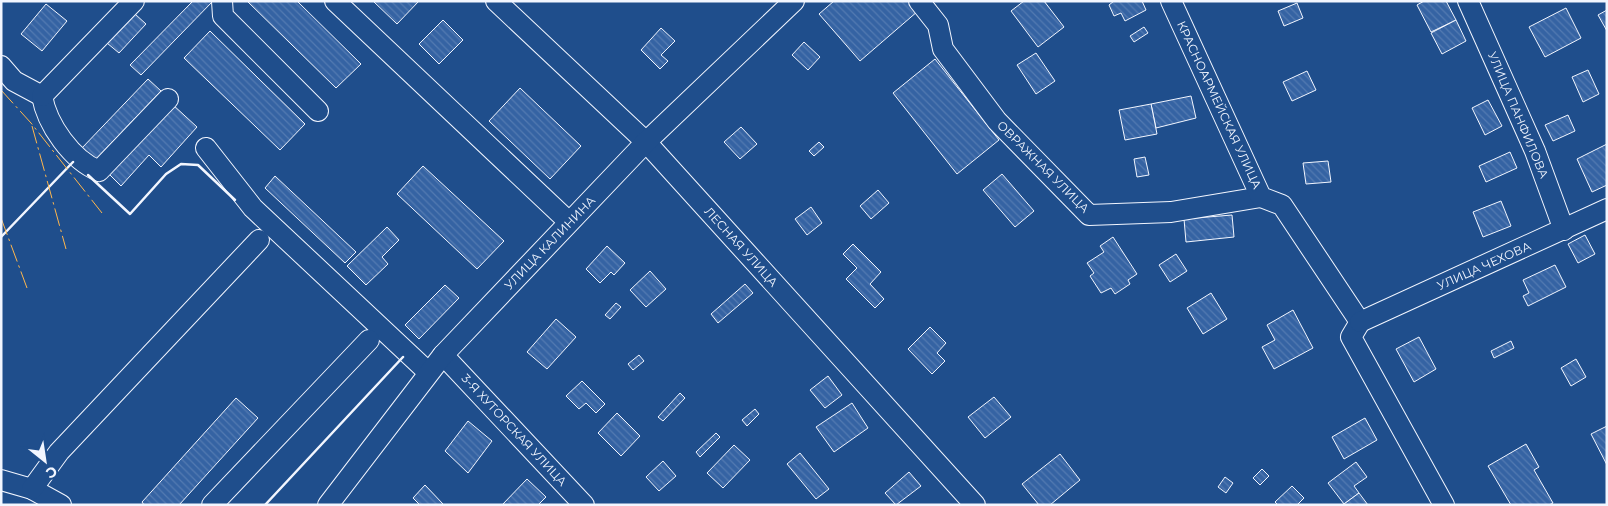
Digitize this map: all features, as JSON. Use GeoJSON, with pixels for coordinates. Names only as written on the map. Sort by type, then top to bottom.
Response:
{"type":"FeatureCollection","features":[{"type":"Feature","properties":{"kind":"street"},"geometry":{"type":"LineString","coordinates":[[42,96],[134,1]]}},
{"type":"Feature","properties":{"kind":"street"},"geometry":{"type":"LineString","coordinates":[[222,1],[223,16],[318,111]]}},
{"type":"Feature","properties":{"kind":"street"},"geometry":{"type":"LineString","coordinates":[[335,1],[569,222]]}},
{"type":"Feature","properties":{"kind":"street","name":"ЛЕСНАЯ УЛИЦА"},"geometry":{"type":"LineString","coordinates":[[496,1],[646,142],[975,505]]}},
{"type":"Feature","properties":{"kind":"street","name":"ОВРАЖНАЯ УЛИЦА"},"geometry":{"type":"LineString","coordinates":[[919,1],[938,25],[943,49],[996,121],[1089,215],[1171,212],[1261,197]]}},
{"type":"Feature","properties":{"kind":"street","name":"КРАСНОАРМЕЙСКАЯ УЛИЦА"},"geometry":{"type":"LineString","coordinates":[[1171,1],[1261,197],[1282,205],[1360,322]]}},
{"type":"Feature","properties":{"kind":"street","name":"УЛИЦА ПАНФИЛОВА"},"geometry":{"type":"LineString","coordinates":[[1468,1],[1535,151],[1564,230]]}},
{"type":"Feature","properties":{"kind":"street","name":"УЛИЦА КАЛИНИНА"},"geometry":{"type":"LineString","coordinates":[[328,505],[428,372],[443,355],[646,142],[782,5]]}},
{"type":"Feature","properties":{"kind":"street"},"geometry":{"type":"LineString","coordinates":[[1,66],[14,81],[42,96]]}},
{"type":"Feature","properties":{"kind":"street"},"geometry":{"type":"LineString","coordinates":[[42,96],[45,111],[75,156],[88,166],[99,171],[122,150],[168,99]]}},
{"type":"Feature","properties":{"kind":"street"},"geometry":{"type":"LineString","coordinates":[[206,148],[253,208],[428,372]]}},
{"type":"Feature","properties":{"kind":"street","name":"УЛИЦА ЧЕХОВА"},"geometry":{"type":"LineString","coordinates":[[1360,322],[1607,209]]}},
{"type":"Feature","properties":{"kind":"street"},"geometry":{"type":"LineString","coordinates":[[32,489],[59,452],[259,240]]}},
{"type":"Feature","properties":{"kind":"street"},"geometry":{"type":"LineString","coordinates":[[1360,322],[1351,337],[1444,505]]}},
{"type":"Feature","properties":{"kind":"street"},"geometry":{"type":"LineString","coordinates":[[212,505],[369,340]]}},
{"type":"Feature","properties":{"kind":"street","name":"3-Я ХУТОРСКАЯ УЛИЦА"},"geometry":{"type":"LineString","coordinates":[[443,355],[584,505]]}},
{"type":"Feature","properties":{"kind":"street"},"geometry":{"type":"LineString","coordinates":[[1,480],[32,489],[61,505]]}},
{"type":"Feature","properties":{"kind":"building"},"geometry":{"type":"Polygon","coordinates":[[[193,1],[213,1],[141,75],[130,65],[193,1]]]}},
{"type":"Feature","properties":{"kind":"building"},"geometry":{"type":"Polygon","coordinates":[[[247,1],[297,1],[361,64],[336,88],[247,1]]]}},
{"type":"Feature","properties":{"kind":"building"},"geometry":{"type":"Polygon","coordinates":[[[373,1],[419,1],[397,24],[373,1]]]}},
{"type":"Feature","properties":{"kind":"building"},"geometry":{"type":"Polygon","coordinates":[[[834,1],[910,1],[918,11],[860,61],[819,14],[834,1]]]}},
{"type":"Feature","properties":{"kind":"building"},"geometry":{"type":"Polygon","coordinates":[[[1024,1],[1044,1],[1064,27],[1038,47],[1011,11],[1024,1]]]}},
{"type":"Feature","properties":{"kind":"building"},"geometry":{"type":"Polygon","coordinates":[[[1114,1],[1142,1],[1146,10],[1125,21],[1121,13],[1114,16],[1109,5],[1114,1]]]}},
{"type":"Feature","properties":{"kind":"building"},"geometry":{"type":"Polygon","coordinates":[[[1424,1],[1446,1],[1456,20],[1431,32],[1417,5],[1424,1]]]}},
{"type":"Feature","properties":{"kind":"building"},"geometry":{"type":"Polygon","coordinates":[[[1297,3],[1303,18],[1284,26],[1278,11],[1297,3]]]}},
{"type":"Feature","properties":{"kind":"building"},"geometry":{"type":"Polygon","coordinates":[[[46,4],[67,21],[42,51],[21,34],[46,4]]]}},
{"type":"Feature","properties":{"kind":"building"},"geometry":{"type":"Polygon","coordinates":[[[1566,8],[1581,38],[1545,57],[1529,27],[1566,8]]]}},
{"type":"Feature","properties":{"kind":"building"},"geometry":{"type":"Polygon","coordinates":[[[1607,10],[1607,31],[1598,15],[1607,10]]]}},
{"type":"Feature","properties":{"kind":"building"},"geometry":{"type":"Polygon","coordinates":[[[135,14],[146,24],[119,53],[107,43],[135,14]]]}},
{"type":"Feature","properties":{"kind":"building"},"geometry":{"type":"Polygon","coordinates":[[[443,20],[463,40],[439,64],[419,44],[443,20]]]}},
{"type":"Feature","properties":{"kind":"building"},"geometry":{"type":"Polygon","coordinates":[[[1456,20],[1466,41],[1442,54],[1431,33],[1456,20]]]}},
{"type":"Feature","properties":{"kind":"building"},"geometry":{"type":"Polygon","coordinates":[[[1144,27],[1148,33],[1134,42],[1130,36],[1144,27]]]}},
{"type":"Feature","properties":{"kind":"building"},"geometry":{"type":"Polygon","coordinates":[[[661,28],[675,41],[661,55],[668,61],[660,69],[641,50],[661,28]]]}},
{"type":"Feature","properties":{"kind":"building"},"geometry":{"type":"Polygon","coordinates":[[[210,31],[305,124],[280,150],[184,58],[210,31]]]}},
{"type":"Feature","properties":{"kind":"building"},"geometry":{"type":"Polygon","coordinates":[[[804,42],[820,57],[808,70],[792,55],[804,42]]]}},
{"type":"Feature","properties":{"kind":"building"},"geometry":{"type":"Polygon","coordinates":[[[1036,53],[1055,81],[1036,94],[1017,65],[1036,53]]]}},
{"type":"Feature","properties":{"kind":"building"},"geometry":{"type":"Polygon","coordinates":[[[935,59],[999,140],[957,174],[893,93],[935,59]]]}},
{"type":"Feature","properties":{"kind":"building"},"geometry":{"type":"Polygon","coordinates":[[[1588,70],[1599,94],[1583,102],[1572,77],[1588,70]]]}},
{"type":"Feature","properties":{"kind":"building"},"geometry":{"type":"Polygon","coordinates":[[[1307,71],[1316,90],[1292,101],[1283,82],[1307,71]]]}},
{"type":"Feature","properties":{"kind":"building"},"geometry":{"type":"Polygon","coordinates":[[[148,79],[161,91],[94,161],[81,149],[148,79]]]}},
{"type":"Feature","properties":{"kind":"building"},"geometry":{"type":"Polygon","coordinates":[[[520,88],[581,146],[550,179],[489,121],[520,88]]]}},
{"type":"Feature","properties":{"kind":"building"},"geometry":{"type":"Polygon","coordinates":[[[1191,96],[1196,118],[1156,128],[1151,104],[1191,96]]]}},
{"type":"Feature","properties":{"kind":"building"},"geometry":{"type":"Polygon","coordinates":[[[1488,100],[1502,126],[1485,135],[1472,108],[1488,100]]]}},
{"type":"Feature","properties":{"kind":"building"},"geometry":{"type":"Polygon","coordinates":[[[172,104],[197,127],[161,167],[149,155],[121,186],[108,173],[172,104]]]}},
{"type":"Feature","properties":{"kind":"building"},"geometry":{"type":"Polygon","coordinates":[[[1151,104],[1157,134],[1125,140],[1119,110],[1151,104]]]}},
{"type":"Feature","properties":{"kind":"building"},"geometry":{"type":"Polygon","coordinates":[[[1568,115],[1575,131],[1553,141],[1545,125],[1568,115]]]}},
{"type":"Feature","properties":{"kind":"building"},"geometry":{"type":"Polygon","coordinates":[[[741,127],[757,144],[740,159],[724,142],[741,127]]]}},
{"type":"Feature","properties":{"kind":"building"},"geometry":{"type":"Polygon","coordinates":[[[819,142],[824,147],[814,156],[809,151],[819,142]]]}},
{"type":"Feature","properties":{"kind":"building"},"geometry":{"type":"Polygon","coordinates":[[[1607,144],[1607,185],[1592,192],[1577,159],[1607,144]]]}},
{"type":"Feature","properties":{"kind":"building"},"geometry":{"type":"Polygon","coordinates":[[[1510,152],[1517,168],[1486,182],[1479,166],[1510,152]]]}},
{"type":"Feature","properties":{"kind":"building"},"geometry":{"type":"Polygon","coordinates":[[[1145,157],[1149,175],[1137,177],[1134,159],[1145,157]]]}},
{"type":"Feature","properties":{"kind":"building"},"geometry":{"type":"Polygon","coordinates":[[[1328,161],[1331,182],[1306,184],[1303,163],[1328,161]]]}},
{"type":"Feature","properties":{"kind":"building"},"geometry":{"type":"Polygon","coordinates":[[[423,166],[504,241],[477,269],[397,194],[423,166]]]}},
{"type":"Feature","properties":{"kind":"building"},"geometry":{"type":"Polygon","coordinates":[[[1002,174],[1034,211],[1015,227],[983,190],[1002,174]]]}},
{"type":"Feature","properties":{"kind":"building"},"geometry":{"type":"Polygon","coordinates":[[[275,176],[356,252],[345,263],[265,188],[275,176]]]}},
{"type":"Feature","properties":{"kind":"building"},"geometry":{"type":"Polygon","coordinates":[[[878,190],[889,203],[871,219],[860,206],[878,190]]]}},
{"type":"Feature","properties":{"kind":"building"},"geometry":{"type":"Polygon","coordinates":[[[1501,201],[1511,226],[1483,237],[1473,212],[1501,201]]]}},
{"type":"Feature","properties":{"kind":"building"},"geometry":{"type":"Polygon","coordinates":[[[811,207],[822,223],[807,235],[795,219],[811,207]]]}},
{"type":"Feature","properties":{"kind":"building"},"geometry":{"type":"Polygon","coordinates":[[[1232,215],[1234,237],[1186,242],[1184,219],[1232,215]]]}},
{"type":"Feature","properties":{"kind":"building"},"geometry":{"type":"Polygon","coordinates":[[[387,227],[399,240],[382,257],[388,264],[366,285],[347,266],[387,227]]]}},
{"type":"Feature","properties":{"kind":"building"},"geometry":{"type":"Polygon","coordinates":[[[1585,235],[1595,254],[1578,263],[1568,244],[1585,235]]]}},
{"type":"Feature","properties":{"kind":"building"},"geometry":{"type":"Polygon","coordinates":[[[1113,237],[1137,274],[1128,280],[1130,284],[1115,294],[1111,288],[1101,293],[1090,276],[1094,273],[1087,263],[1104,252],[1100,246],[1113,237]]]}},
{"type":"Feature","properties":{"kind":"building"},"geometry":{"type":"Polygon","coordinates":[[[853,244],[881,272],[870,284],[884,299],[875,308],[846,279],[857,268],[843,254],[853,244]]]}},
{"type":"Feature","properties":{"kind":"building"},"geometry":{"type":"Polygon","coordinates":[[[607,246],[625,263],[614,275],[611,272],[600,283],[586,269],[607,246]]]}},
{"type":"Feature","properties":{"kind":"building"},"geometry":{"type":"Polygon","coordinates":[[[1176,254],[1187,271],[1170,282],[1159,265],[1176,254]]]}},
{"type":"Feature","properties":{"kind":"building"},"geometry":{"type":"Polygon","coordinates":[[[1555,265],[1566,287],[1528,306],[1523,296],[1529,293],[1523,280],[1555,265]]]}},
{"type":"Feature","properties":{"kind":"building"},"geometry":{"type":"Polygon","coordinates":[[[650,271],[666,289],[646,307],[630,290],[650,271]]]}},
{"type":"Feature","properties":{"kind":"building"},"geometry":{"type":"Polygon","coordinates":[[[745,284],[753,293],[718,323],[711,314],[745,284]]]}},
{"type":"Feature","properties":{"kind":"building"},"geometry":{"type":"Polygon","coordinates":[[[445,285],[459,298],[419,339],[405,325],[445,285]]]}},
{"type":"Feature","properties":{"kind":"building"},"geometry":{"type":"Polygon","coordinates":[[[1211,293],[1227,319],[1203,334],[1187,308],[1211,293]]]}},
{"type":"Feature","properties":{"kind":"building"},"geometry":{"type":"Polygon","coordinates":[[[616,303],[621,307],[610,319],[605,315],[616,303]]]}},
{"type":"Feature","properties":{"kind":"building"},"geometry":{"type":"Polygon","coordinates":[[[1293,310],[1313,348],[1274,369],[1262,347],[1275,340],[1267,325],[1293,310]]]}},
{"type":"Feature","properties":{"kind":"building"},"geometry":{"type":"Polygon","coordinates":[[[556,319],[576,337],[547,369],[527,352],[556,319]]]}},
{"type":"Feature","properties":{"kind":"building"},"geometry":{"type":"Polygon","coordinates":[[[930,327],[946,343],[937,353],[945,361],[932,374],[908,349],[930,327]]]}},
{"type":"Feature","properties":{"kind":"building"},"geometry":{"type":"Polygon","coordinates":[[[1419,337],[1436,369],[1414,382],[1396,349],[1419,337]]]}},
{"type":"Feature","properties":{"kind":"building"},"geometry":{"type":"Polygon","coordinates":[[[1511,341],[1514,348],[1494,358],[1491,351],[1511,341]]]}},
{"type":"Feature","properties":{"kind":"building"},"geometry":{"type":"Polygon","coordinates":[[[639,355],[644,361],[633,370],[628,364],[639,355]]]}},
{"type":"Feature","properties":{"kind":"building"},"geometry":{"type":"Polygon","coordinates":[[[1576,359],[1586,377],[1571,386],[1561,368],[1576,359]]]}},
{"type":"Feature","properties":{"kind":"building"},"geometry":{"type":"Polygon","coordinates":[[[828,376],[842,395],[825,408],[810,390],[828,376]]]}},
{"type":"Feature","properties":{"kind":"building"},"geometry":{"type":"Polygon","coordinates":[[[582,381],[605,404],[596,413],[586,403],[579,409],[566,396],[582,381]]]}},
{"type":"Feature","properties":{"kind":"building"},"geometry":{"type":"Polygon","coordinates":[[[680,393],[685,398],[663,421],[658,417],[680,393]]]}},
{"type":"Feature","properties":{"kind":"building"},"geometry":{"type":"Polygon","coordinates":[[[994,397],[1011,417],[985,438],[968,417],[994,397]]]}},
{"type":"Feature","properties":{"kind":"building"},"geometry":{"type":"Polygon","coordinates":[[[236,398],[258,418],[179,505],[144,505],[142,502],[236,398]]]}},
{"type":"Feature","properties":{"kind":"building"},"geometry":{"type":"Polygon","coordinates":[[[852,403],[868,428],[834,452],[816,427],[852,403]]]}},
{"type":"Feature","properties":{"kind":"building"},"geometry":{"type":"Polygon","coordinates":[[[755,409],[759,414],[747,426],[742,420],[755,409]]]}},
{"type":"Feature","properties":{"kind":"building"},"geometry":{"type":"Polygon","coordinates":[[[617,413],[640,436],[621,456],[598,433],[617,413]]]}},
{"type":"Feature","properties":{"kind":"building"},"geometry":{"type":"Polygon","coordinates":[[[1365,418],[1377,440],[1344,459],[1332,437],[1365,418]]]}},
{"type":"Feature","properties":{"kind":"building"},"geometry":{"type":"Polygon","coordinates":[[[468,421],[492,441],[468,473],[445,451],[468,421]]]}},
{"type":"Feature","properties":{"kind":"building"},"geometry":{"type":"Polygon","coordinates":[[[1607,426],[1607,465],[1591,434],[1607,426]]]}},
{"type":"Feature","properties":{"kind":"building"},"geometry":{"type":"Polygon","coordinates":[[[716,433],[720,437],[700,457],[696,452],[716,433]]]}},
{"type":"Feature","properties":{"kind":"building"},"geometry":{"type":"Polygon","coordinates":[[[1526,444],[1539,467],[1534,470],[1553,503],[1549,505],[1511,505],[1488,466],[1526,444]]]}},
{"type":"Feature","properties":{"kind":"building"},"geometry":{"type":"Polygon","coordinates":[[[734,445],[750,460],[723,488],[707,473],[734,445]]]}},
{"type":"Feature","properties":{"kind":"building"},"geometry":{"type":"Polygon","coordinates":[[[800,453],[829,489],[816,499],[787,464],[800,453]]]}},
{"type":"Feature","properties":{"kind":"building"},"geometry":{"type":"Polygon","coordinates":[[[1060,454],[1080,480],[1050,505],[1039,505],[1022,484],[1060,454]]]}},
{"type":"Feature","properties":{"kind":"building"},"geometry":{"type":"Polygon","coordinates":[[[663,461],[676,476],[659,491],[646,477],[663,461]]]}},
{"type":"Feature","properties":{"kind":"building"},"geometry":{"type":"Polygon","coordinates":[[[1356,462],[1367,477],[1354,486],[1359,493],[1344,504],[1328,483],[1356,462]]]}},
{"type":"Feature","properties":{"kind":"building"},"geometry":{"type":"Polygon","coordinates":[[[1262,469],[1269,476],[1260,485],[1253,478],[1262,469]]]}},
{"type":"Feature","properties":{"kind":"building"},"geometry":{"type":"Polygon","coordinates":[[[909,472],[921,486],[896,505],[885,493],[909,472]]]}},
{"type":"Feature","properties":{"kind":"building"},"geometry":{"type":"Polygon","coordinates":[[[1225,477],[1233,483],[1226,493],[1218,487],[1225,477]]]}},
{"type":"Feature","properties":{"kind":"building"},"geometry":{"type":"Polygon","coordinates":[[[527,479],[546,497],[538,505],[502,505],[527,479]]]}},
{"type":"Feature","properties":{"kind":"building"},"geometry":{"type":"Polygon","coordinates":[[[425,485],[443,505],[420,505],[413,498],[425,485]]]}},
{"type":"Feature","properties":{"kind":"building"},"geometry":{"type":"Polygon","coordinates":[[[1292,486],[1304,498],[1297,505],[1278,505],[1275,502],[1292,486]]]}},
{"type":"Feature","properties":{"kind":"building"},"geometry":{"type":"Polygon","coordinates":[[[1359,493],[1368,505],[1344,504],[1359,493]]]}},
{"type":"Feature","properties":{"kind":"wall"},"geometry":{"type":"LineString","coordinates":[[1,237],[73,162]]}},
{"type":"Feature","properties":{"kind":"wall"},"geometry":{"type":"LineString","coordinates":[[88,175],[130,214],[166,174],[181,164],[198,165],[235,200]]}},
{"type":"Feature","properties":{"kind":"wall"},"geometry":{"type":"LineString","coordinates":[[265,505],[403,357]]}},
{"type":"Feature","properties":{"kind":"power"},"geometry":{"type":"LineString","coordinates":[[1,90],[31,123],[102,213]]}},
{"type":"Feature","properties":{"kind":"power"},"geometry":{"type":"LineString","coordinates":[[32,126],[66,249]]}},
{"type":"Feature","properties":{"kind":"power"},"geometry":{"type":"LineString","coordinates":[[1,218],[27,288]]}}]}
